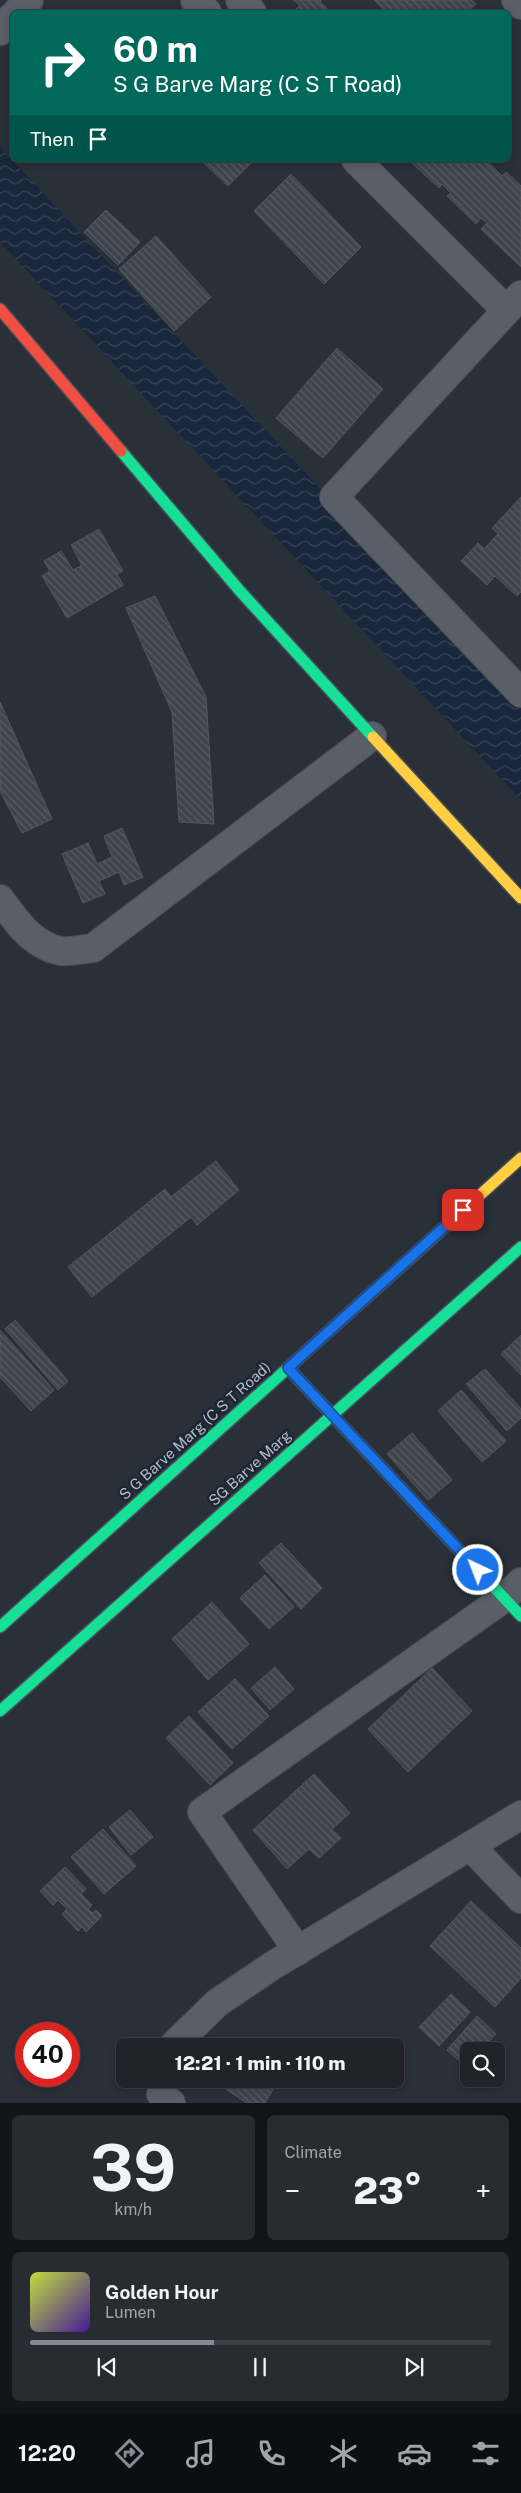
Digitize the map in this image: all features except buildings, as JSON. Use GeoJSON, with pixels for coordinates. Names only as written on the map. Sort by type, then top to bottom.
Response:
{"type":"FeatureCollection","features":[{"type":"Feature","properties":{"kind":"main road"},"geometry":{"type":"LineString","coordinates":[[0,308],[240,591],[521,898]]}},
{"type":"Feature","properties":{"kind":"main road","name":"S G Barve Marg (C S T Road)"},"geometry":{"type":"LineString","coordinates":[[0,1627],[521,1158]]}},
{"type":"Feature","properties":{"kind":"main road","name":"SG Barve Marg"},"geometry":{"type":"LineString","coordinates":[[0,1711],[521,1247]]}},
{"type":"Feature","properties":{"kind":"main road"},"geometry":{"type":"LineString","coordinates":[[288,1368],[332,1415],[515,1599]]}},
{"type":"Feature","properties":{"kind":"street"},"geometry":{"type":"LineString","coordinates":[[195,0],[205,10]]}},
{"type":"Feature","properties":{"kind":"street"},"geometry":{"type":"LineString","coordinates":[[240,0],[250,10]]}},
{"type":"Feature","properties":{"kind":"street"},"geometry":{"type":"LineString","coordinates":[[254,10],[264,0]]}},
{"type":"Feature","properties":{"kind":"street"},"geometry":{"type":"LineString","coordinates":[[516,0],[521,4]]}},
{"type":"Feature","properties":{"kind":"street"},"geometry":{"type":"LineString","coordinates":[[0,31],[10,18]]}},
{"type":"Feature","properties":{"kind":"street"},"geometry":{"type":"LineString","coordinates":[[358,162],[514,302],[334,497],[518,684]]}},
{"type":"Feature","properties":{"kind":"street"},"geometry":{"type":"LineString","coordinates":[[0,898],[16,922],[35,940],[62,951],[93,948],[372,736]]}},
{"type":"Feature","properties":{"kind":"street"},"geometry":{"type":"LineString","coordinates":[[298,1951],[202,1812],[515,1599]]}},
{"type":"Feature","properties":{"kind":"street"},"geometry":{"type":"LineString","coordinates":[[181,2038],[217,2003],[298,1951],[521,1815]]}},
{"type":"Feature","properties":{"kind":"street"},"geometry":{"type":"LineString","coordinates":[[470,1846],[521,1898]]}},
{"type":"Feature","properties":{"kind":"street"},"geometry":{"type":"LineString","coordinates":[[163,2088],[161,2094],[171,2103]]}},
{"type":"Feature","properties":{"kind":"water"},"geometry":{"type":"Polygon","coordinates":[[[0,147],[10,158],[10,162],[14,162],[521,703],[521,800],[0,242],[0,147]]]}},
{"type":"Feature","properties":{"kind":"traffic: fast"},"geometry":{"type":"LineString","coordinates":[[121,451],[240,591],[373,737]]}},
{"type":"Feature","properties":{"kind":"traffic: fast"},"geometry":{"type":"LineString","coordinates":[[0,1711],[521,1247]]}},
{"type":"Feature","properties":{"kind":"traffic: fast"},"geometry":{"type":"LineString","coordinates":[[0,1627],[408,1260]]}},
{"type":"Feature","properties":{"kind":"traffic: fast"},"geometry":{"type":"LineString","coordinates":[[288,1368],[521,1616]]}},
{"type":"Feature","properties":{"kind":"traffic: slow"},"geometry":{"type":"LineString","coordinates":[[373,737],[521,898]]}},
{"type":"Feature","properties":{"kind":"traffic: slow"},"geometry":{"type":"LineString","coordinates":[[408,1260],[521,1158]]}},
{"type":"Feature","properties":{"kind":"traffic: jam"},"geometry":{"type":"LineString","coordinates":[[0,309],[121,451]]}},
{"type":"Feature","properties":{"kind":"route"},"geometry":{"type":"LineString","coordinates":[[463,1210],[288,1368],[478,1570]]}}]}
